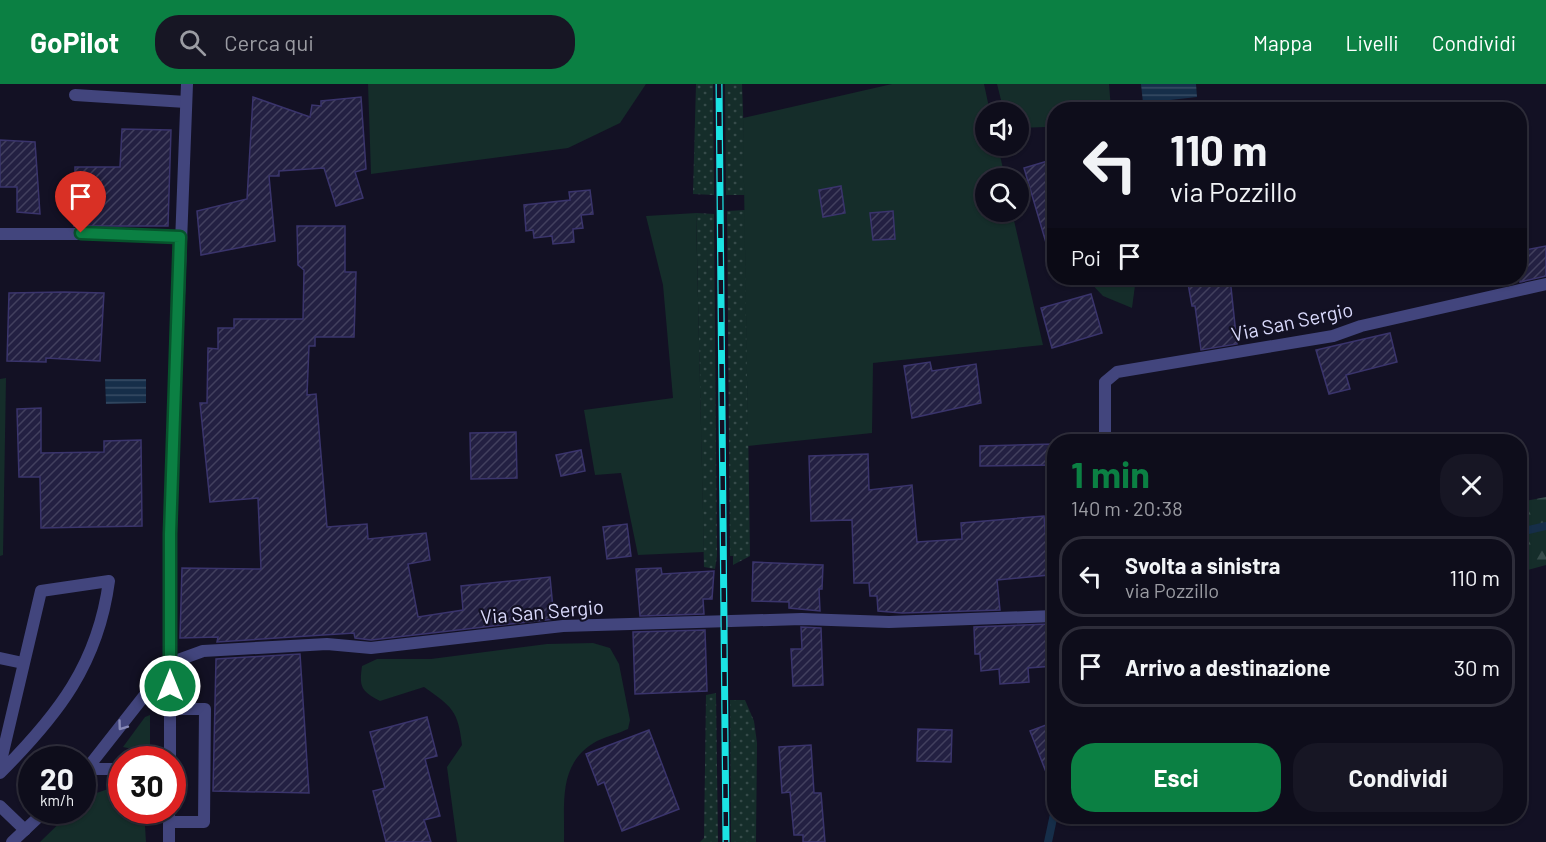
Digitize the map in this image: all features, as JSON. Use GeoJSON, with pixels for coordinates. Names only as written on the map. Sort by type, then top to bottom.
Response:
{"type":"FeatureCollection","features":[{"type":"Feature","properties":{"kind":"street"},"geometry":{"type":"LineString","coordinates":[[170,746],[170,534],[187,84]]}},
{"type":"Feature","properties":{"kind":"street"},"geometry":{"type":"LineString","coordinates":[[75,94],[186,102]]}},
{"type":"Feature","properties":{"kind":"street"},"geometry":{"type":"LineString","coordinates":[[0,234],[120,234],[180,237]]}},
{"type":"Feature","properties":{"kind":"street","name":"Via San Sergio"},"geometry":{"type":"LineString","coordinates":[[1105,434],[1105,381],[1117,372],[1333,336],[1361,326],[1546,285]]}},
{"type":"Feature","properties":{"kind":"street"},"geometry":{"type":"LineString","coordinates":[[0,765],[41,591],[109,581],[105,608],[97,636],[81,674],[41,729],[0,773]]}},
{"type":"Feature","properties":{"kind":"street","name":"Via San Sergio"},"geometry":{"type":"LineString","coordinates":[[170,663],[203,651],[327,644],[371,648],[585,625],[802,619],[889,622],[1047,615]]}},
{"type":"Feature","properties":{"kind":"street"},"geometry":{"type":"LineString","coordinates":[[0,658],[23,663]]}},
{"type":"Feature","properties":{"kind":"street"},"geometry":{"type":"LineString","coordinates":[[96,759],[170,663]]}},
{"type":"Feature","properties":{"kind":"street"},"geometry":{"type":"LineString","coordinates":[[170,709],[205,709],[204,822],[186,819]]}},
{"type":"Feature","properties":{"kind":"street"},"geometry":{"type":"LineString","coordinates":[[0,806],[25,830]]}},
{"type":"Feature","properties":{"kind":"street"},"geometry":{"type":"LineString","coordinates":[[12,842],[31,824]]}},
{"type":"Feature","properties":{"kind":"street"},"geometry":{"type":"LineString","coordinates":[[169,824],[169,842]]}},
{"type":"Feature","properties":{"kind":"green space"},"geometry":{"type":"Polygon","coordinates":[[[368,84],[646,84],[620,123],[568,148],[371,174],[368,84]]]}},
{"type":"Feature","properties":{"kind":"green space"},"geometry":{"type":"Polygon","coordinates":[[[696,84],[713,84],[714,195],[693,194],[696,84]]]}},
{"type":"Feature","properties":{"kind":"green space"},"geometry":{"type":"Polygon","coordinates":[[[725,84],[742,84],[746,195],[726,195],[725,84]]]}},
{"type":"Feature","properties":{"kind":"green space"},"geometry":{"type":"Polygon","coordinates":[[[892,84],[984,84],[988,102],[975,102],[975,156],[1000,156],[1003,168],[975,168],[975,222],[1014,222],[1043,345],[873,363],[872,433],[748,446],[743,118],[892,84]]]}},
{"type":"Feature","properties":{"kind":"green space"},"geometry":{"type":"Polygon","coordinates":[[[997,84],[1109,84],[1110,102],[1047,102],[1046,127],[1029,128],[1029,102],[1002,102],[997,84]]]}},
{"type":"Feature","properties":{"kind":"green space"},"geometry":{"type":"Polygon","coordinates":[[[745,210],[750,556],[733,565],[733,556],[730,556],[727,211],[745,210]]]}},
{"type":"Feature","properties":{"kind":"green space"},"geometry":{"type":"Polygon","coordinates":[[[696,213],[714,214],[717,556],[715,569],[704,567],[696,213]]]}},
{"type":"Feature","properties":{"kind":"green space"},"geometry":{"type":"Polygon","coordinates":[[[696,213],[704,552],[638,555],[621,473],[595,475],[584,410],[673,398],[663,285],[646,216],[696,213]]]}},
{"type":"Feature","properties":{"kind":"green space"},"geometry":{"type":"Polygon","coordinates":[[[1093,285],[1135,285],[1132,308],[1103,296],[1093,285]]]}},
{"type":"Feature","properties":{"kind":"green space"},"geometry":{"type":"Polygon","coordinates":[[[6,378],[3,555],[0,556],[0,379],[6,378]]]}},
{"type":"Feature","properties":{"kind":"green space"},"geometry":{"type":"Polygon","coordinates":[[[1546,497],[1546,565],[1527,570],[1527,501],[1546,497]]]}},
{"type":"Feature","properties":{"kind":"green space"},"geometry":{"type":"Polygon","coordinates":[[[593,643],[610,648],[619,664],[630,720],[628,729],[597,741],[584,750],[569,772],[564,799],[564,842],[457,842],[447,767],[462,745],[456,717],[447,705],[424,687],[380,701],[363,688],[361,684],[362,666],[377,659],[431,659],[547,644],[593,643]]]}},
{"type":"Feature","properties":{"kind":"green space"},"geometry":{"type":"Polygon","coordinates":[[[716,693],[718,842],[700,842],[704,838],[706,695],[716,693]]]}},
{"type":"Feature","properties":{"kind":"green space"},"geometry":{"type":"Polygon","coordinates":[[[730,700],[745,700],[754,721],[757,743],[756,842],[731,842],[730,700]]]}},
{"type":"Feature","properties":{"kind":"green space"},"geometry":{"type":"Polygon","coordinates":[[[150,715],[150,746],[124,746],[145,717],[150,715]]]}},
{"type":"Feature","properties":{"kind":"green space"},"geometry":{"type":"Polygon","coordinates":[[[108,789],[108,824],[145,824],[146,842],[40,842],[59,824],[96,824],[96,793],[108,789]]]}},
{"type":"Feature","properties":{"kind":"water"},"geometry":{"type":"Polygon","coordinates":[[[1141,84],[1196,84],[1197,97],[1143,102],[1141,84]]]}},
{"type":"Feature","properties":{"kind":"water"},"geometry":{"type":"Polygon","coordinates":[[[105,379],[146,379],[146,403],[106,404],[105,379]]]}},
{"type":"Feature","properties":{"kind":"building"},"geometry":{"type":"Polygon","coordinates":[[[253,97],[310,117],[312,105],[321,106],[321,101],[361,97],[366,169],[355,172],[363,198],[336,206],[324,168],[279,171],[279,176],[269,176],[275,241],[201,255],[197,211],[247,199],[253,97]]]}},
{"type":"Feature","properties":{"kind":"building"},"geometry":{"type":"Polygon","coordinates":[[[122,129],[171,130],[168,226],[74,226],[75,167],[120,167],[122,129]]]}},
{"type":"Feature","properties":{"kind":"building"},"geometry":{"type":"Polygon","coordinates":[[[0,140],[35,142],[40,214],[17,212],[17,187],[0,187],[0,140]]]}},
{"type":"Feature","properties":{"kind":"building"},"geometry":{"type":"Polygon","coordinates":[[[1047,161],[1047,246],[1029,185],[1029,168],[1024,168],[1047,161]]]}},
{"type":"Feature","properties":{"kind":"building"},"geometry":{"type":"Polygon","coordinates":[[[841,186],[845,213],[823,217],[819,190],[841,186]]]}},
{"type":"Feature","properties":{"kind":"building"},"geometry":{"type":"Polygon","coordinates":[[[590,190],[593,214],[581,215],[583,228],[573,229],[574,242],[553,244],[552,236],[534,238],[533,230],[526,231],[524,205],[570,200],[569,192],[590,190]]]}},
{"type":"Feature","properties":{"kind":"building"},"geometry":{"type":"Polygon","coordinates":[[[893,211],[895,239],[873,240],[870,213],[893,211]]]}},
{"type":"Feature","properties":{"kind":"building"},"geometry":{"type":"Polygon","coordinates":[[[297,226],[345,226],[345,272],[356,272],[354,337],[315,337],[315,346],[309,346],[307,395],[316,394],[327,527],[367,524],[368,539],[426,533],[430,560],[408,564],[418,617],[463,610],[461,586],[550,577],[554,619],[371,640],[355,638],[354,633],[217,642],[218,637],[180,638],[182,568],[261,569],[258,498],[210,502],[200,403],[207,403],[208,348],[218,349],[218,328],[234,328],[234,319],[303,319],[304,270],[298,265],[297,226]]]}},
{"type":"Feature","properties":{"kind":"building"},"geometry":{"type":"Polygon","coordinates":[[[1546,246],[1546,276],[1527,280],[1527,250],[1546,246]]]}},
{"type":"Feature","properties":{"kind":"building"},"geometry":{"type":"Polygon","coordinates":[[[1188,285],[1231,285],[1237,344],[1201,350],[1195,306],[1192,306],[1188,285]]]}},
{"type":"Feature","properties":{"kind":"building"},"geometry":{"type":"Polygon","coordinates":[[[9,293],[104,293],[100,361],[46,358],[46,362],[7,361],[9,293]]]}},
{"type":"Feature","properties":{"kind":"building"},"geometry":{"type":"Polygon","coordinates":[[[1091,294],[1102,333],[1052,348],[1041,308],[1091,294]]]}},
{"type":"Feature","properties":{"kind":"building"},"geometry":{"type":"Polygon","coordinates":[[[1390,333],[1397,362],[1346,375],[1350,389],[1329,394],[1316,350],[1390,333]]]}},
{"type":"Feature","properties":{"kind":"building"},"geometry":{"type":"Polygon","coordinates":[[[930,362],[932,371],[976,364],[981,403],[912,418],[904,366],[930,362]]]}},
{"type":"Feature","properties":{"kind":"building"},"geometry":{"type":"Polygon","coordinates":[[[41,408],[41,453],[104,452],[104,441],[141,440],[142,526],[41,528],[40,477],[19,477],[17,409],[41,408]]]}},
{"type":"Feature","properties":{"kind":"building"},"geometry":{"type":"Polygon","coordinates":[[[516,432],[517,478],[471,479],[470,433],[516,432]]]}},
{"type":"Feature","properties":{"kind":"building"},"geometry":{"type":"Polygon","coordinates":[[[1047,444],[1047,465],[980,466],[980,446],[1047,444]]]}},
{"type":"Feature","properties":{"kind":"building"},"geometry":{"type":"Polygon","coordinates":[[[581,450],[585,471],[561,476],[556,455],[581,450]]]}},
{"type":"Feature","properties":{"kind":"building"},"geometry":{"type":"Polygon","coordinates":[[[868,454],[869,490],[912,485],[917,542],[962,539],[961,523],[1044,516],[1047,575],[997,580],[1000,610],[902,613],[878,611],[877,596],[870,596],[869,583],[854,583],[852,520],[811,521],[809,456],[868,454]]]}},
{"type":"Feature","properties":{"kind":"building"},"geometry":{"type":"Polygon","coordinates":[[[627,524],[631,556],[607,559],[603,527],[627,524]]]}},
{"type":"Feature","properties":{"kind":"building"},"geometry":{"type":"Polygon","coordinates":[[[753,562],[823,565],[822,589],[819,589],[820,611],[789,608],[789,602],[752,601],[753,562]]]}},
{"type":"Feature","properties":{"kind":"building"},"geometry":{"type":"Polygon","coordinates":[[[661,568],[662,574],[714,571],[712,599],[703,599],[704,614],[640,616],[636,569],[661,568]]]}},
{"type":"Feature","properties":{"kind":"building"},"geometry":{"type":"Polygon","coordinates":[[[1047,624],[1047,667],[1028,668],[1029,682],[1000,684],[999,669],[981,671],[980,654],[975,654],[974,627],[1047,624]]]}},
{"type":"Feature","properties":{"kind":"building"},"geometry":{"type":"Polygon","coordinates":[[[801,627],[821,628],[823,685],[793,686],[791,649],[802,649],[801,627]]]}},
{"type":"Feature","properties":{"kind":"building"},"geometry":{"type":"Polygon","coordinates":[[[705,630],[707,691],[635,694],[633,632],[705,630]]]}},
{"type":"Feature","properties":{"kind":"building"},"geometry":{"type":"Polygon","coordinates":[[[300,654],[309,793],[213,791],[216,659],[300,654]]]}},
{"type":"Feature","properties":{"kind":"building"},"geometry":{"type":"Polygon","coordinates":[[[427,717],[437,756],[425,759],[440,816],[424,820],[431,842],[386,842],[373,791],[385,788],[370,732],[427,717]]]}},
{"type":"Feature","properties":{"kind":"building"},"geometry":{"type":"Polygon","coordinates":[[[1047,725],[1047,775],[1030,731],[1047,725]]]}},
{"type":"Feature","properties":{"kind":"building"},"geometry":{"type":"Polygon","coordinates":[[[918,729],[952,730],[951,762],[917,761],[918,729]]]}},
{"type":"Feature","properties":{"kind":"building"},"geometry":{"type":"Polygon","coordinates":[[[649,730],[679,809],[622,831],[604,782],[598,785],[586,754],[649,730]]]}},
{"type":"Feature","properties":{"kind":"building"},"geometry":{"type":"Polygon","coordinates":[[[811,745],[814,793],[821,793],[825,842],[803,842],[803,835],[794,835],[790,792],[782,793],[779,747],[811,745]]]}},
{"type":"Feature","properties":{"kind":"waterway"},"geometry":{"type":"LineString","coordinates":[[1527,530],[1546,526]]}},
{"type":"Feature","properties":{"kind":"waterway"},"geometry":{"type":"LineString","coordinates":[[1048,842],[1052,824]]}},
{"type":"Feature","properties":{"kind":"railway"},"geometry":{"type":"LineString","coordinates":[[719,84],[726,842]]}},
{"type":"Feature","properties":{"kind":"route"},"geometry":{"type":"LineString","coordinates":[[81,233],[180,237],[170,534],[170,686]]}}]}
